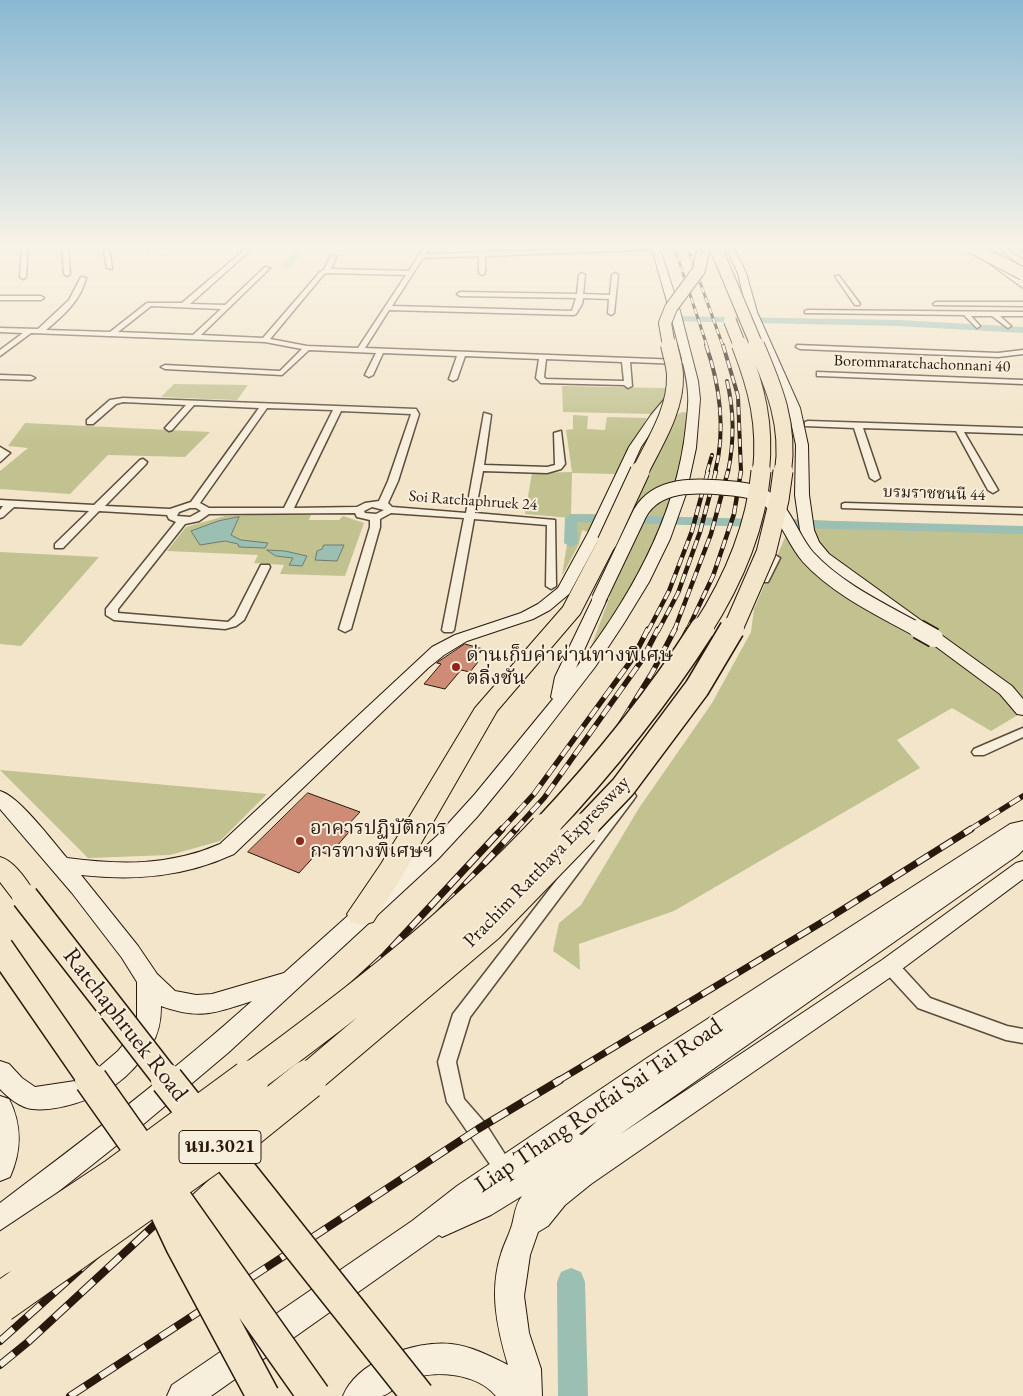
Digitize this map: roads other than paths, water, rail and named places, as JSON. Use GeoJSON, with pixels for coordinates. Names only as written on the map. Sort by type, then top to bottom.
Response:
{"type":"FeatureCollection","features":[{"type":"Feature","properties":{"kind":"highway"},"geometry":{"type":"LineString","coordinates":[[362,914],[390,871],[487,708],[572,608],[601,538],[669,410],[674,390],[675,375],[665,323],[670,311]]}},
{"type":"Feature","properties":{"kind":"highway","name":"Prachim Ratthaya Expressway"},"geometry":{"type":"LineString","coordinates":[[0,1255],[118,1176],[320,1027],[427,940],[502,872],[558,815],[621,743],[669,679],[706,623],[730,579],[744,544],[760,480],[763,446],[761,411],[731,311]]}},
{"type":"Feature","properties":{"kind":"highway","name":"Prachim Ratthaya Expressway"},"geometry":{"type":"LineString","coordinates":[[0,1303],[250,1126],[354,1042],[488,927],[622,787],[696,688],[732,632],[750,594],[766,553],[779,500],[785,458],[783,422],[776,392],[740,311]]}},
{"type":"Feature","properties":{"kind":"main road"},"geometry":{"type":"LineString","coordinates":[[0,1220],[137,1114],[294,980],[362,914],[457,828],[558,704],[609,636],[631,600],[663,538],[686,472],[692,444],[694,397],[688,362],[675,311]]}},
{"type":"Feature","properties":{"kind":"main road"},"geometry":{"type":"LineString","coordinates":[[752,311],[794,408],[802,445],[804,517],[806,530],[812,543],[824,557],[1006,690],[1023,710]]}},
{"type":"Feature","properties":{"kind":"main road"},"geometry":{"type":"LineString","coordinates":[[61,865],[120,871],[148,870],[196,862],[227,849],[433,655],[461,638],[527,616],[555,600],[601,538],[605,512],[640,441],[655,417],[680,387],[691,378]]}},
{"type":"Feature","properties":{"kind":"main road"},"geometry":{"type":"LineString","coordinates":[[558,704],[564,677],[598,600],[645,504],[665,492],[679,488],[694,486],[759,493],[770,501],[786,521],[798,546],[815,564],[880,610],[934,638]]}},
{"type":"Feature","properties":{"kind":"main road"},"geometry":{"type":"LineString","coordinates":[[0,797],[20,817],[61,865],[125,945],[149,981],[167,998],[181,1003],[196,1005],[212,1004],[294,980]]}},
{"type":"Feature","properties":{"kind":"main road","name":"Liap Thang Rotfai Sai Tai Road"},"geometry":{"type":"LineString","coordinates":[[183,1396],[422,1231],[467,1194],[1017,829],[1023,828]]}},
{"type":"Feature","properties":{"kind":"main road"},"geometry":{"type":"LineString","coordinates":[[422,1231],[481,1206],[616,1120],[981,872],[1011,850],[1023,838]]}},
{"type":"Feature","properties":{"kind":"main road","name":"Ratchaphruek Road"},"geometry":{"type":"LineString","coordinates":[[0,866],[247,1182],[418,1396]]}},
{"type":"Feature","properties":{"kind":"main road"},"geometry":{"type":"LineString","coordinates":[[526,1223],[538,1216],[556,1196],[581,1175],[890,966],[1023,868]]}},
{"type":"Feature","properties":{"kind":"main road","name":"นบ.3021"},"geometry":{"type":"LineString","coordinates":[[0,948],[134,1142],[314,1396]]}},
{"type":"Feature","properties":{"kind":"main road"},"geometry":{"type":"LineString","coordinates":[[0,1072],[13,1086],[32,1098],[57,1096],[80,1090],[106,1077],[127,1058],[144,1038],[149,1022],[149,981]]}},
{"type":"Feature","properties":{"kind":"main road"},"geometry":{"type":"LineString","coordinates":[[0,1107],[7,1129],[5,1152],[0,1168]]}},
{"type":"Feature","properties":{"kind":"main road"},"geometry":{"type":"LineString","coordinates":[[526,1396],[525,1369],[514,1333],[510,1296],[515,1255],[526,1223],[528,1210],[544,1188],[616,1120]]}},
{"type":"Feature","properties":{"kind":"main road"},"geometry":{"type":"LineString","coordinates":[[134,1142],[182,1244],[263,1396]]}},
{"type":"Feature","properties":{"kind":"main road"},"geometry":{"type":"LineString","coordinates":[[359,1396],[372,1382],[404,1364],[438,1358],[471,1363],[501,1379],[517,1396]]}},
{"type":"Feature","properties":{"kind":"street"},"geometry":{"type":"LineString","coordinates":[[40,331],[62,311]]}},
{"type":"Feature","properties":{"kind":"street"},"geometry":{"type":"LineString","coordinates":[[112,334],[139,311]]}},
{"type":"Feature","properties":{"kind":"street"},"geometry":{"type":"LineString","coordinates":[[195,337],[223,311]]}},
{"type":"Feature","properties":{"kind":"street"},"geometry":{"type":"LineString","coordinates":[[265,340],[290,311]]}},
{"type":"Feature","properties":{"kind":"street"},"geometry":{"type":"LineString","coordinates":[[360,350],[385,311]]}},
{"type":"Feature","properties":{"kind":"street"},"geometry":{"type":"LineString","coordinates":[[483,311],[570,314],[576,311]]}},
{"type":"Feature","properties":{"kind":"street"},"geometry":{"type":"LineString","coordinates":[[808,312],[1022,315]]}},
{"type":"Feature","properties":{"kind":"street"},"geometry":{"type":"LineString","coordinates":[[965,313],[977,326]]}},
{"type":"Feature","properties":{"kind":"street"},"geometry":{"type":"LineString","coordinates":[[994,314],[1008,326]]}},
{"type":"Feature","properties":{"kind":"street"},"geometry":{"type":"LineString","coordinates":[[0,330],[265,340],[307,348],[688,362]]}},
{"type":"Feature","properties":{"kind":"street"},"geometry":{"type":"LineString","coordinates":[[0,354],[30,331]]}},
{"type":"Feature","properties":{"kind":"street"},"geometry":{"type":"LineString","coordinates":[[800,347],[998,355],[1023,352]]}},
{"type":"Feature","properties":{"kind":"street"},"geometry":{"type":"LineString","coordinates":[[165,367],[282,373],[307,348]]}},
{"type":"Feature","properties":{"kind":"street"},"geometry":{"type":"LineString","coordinates":[[369,376],[381,350]]}},
{"type":"Feature","properties":{"kind":"street"},"geometry":{"type":"LineString","coordinates":[[453,379],[462,354]]}},
{"type":"Feature","properties":{"kind":"street"},"geometry":{"type":"LineString","coordinates":[[543,357],[540,378],[544,381],[628,385],[626,360]]}},
{"type":"Feature","properties":{"kind":"street","name":"Borommaratchachonnani 40"},"geometry":{"type":"LineString","coordinates":[[820,374],[1023,382]]}},
{"type":"Feature","properties":{"kind":"street"},"geometry":{"type":"LineString","coordinates":[[0,377],[31,378]]}},
{"type":"Feature","properties":{"kind":"street"},"geometry":{"type":"LineString","coordinates":[[90,422],[117,400],[413,411],[415,414],[392,481],[386,508]]}},
{"type":"Feature","properties":{"kind":"street"},"geometry":{"type":"LineString","coordinates":[[169,428],[192,403]]}},
{"type":"Feature","properties":{"kind":"street"},"geometry":{"type":"LineString","coordinates":[[0,502],[172,512],[184,506],[194,505],[264,406]]}},
{"type":"Feature","properties":{"kind":"street"},"geometry":{"type":"LineString","coordinates":[[288,510],[338,408]]}},
{"type":"Feature","properties":{"kind":"street"},"geometry":{"type":"LineString","coordinates":[[448,630],[479,468],[487,415]]}},
{"type":"Feature","properties":{"kind":"street"},"geometry":{"type":"LineString","coordinates":[[808,424],[1023,431]]}},
{"type":"Feature","properties":{"kind":"street"},"geometry":{"type":"LineString","coordinates":[[858,426],[875,478]]}},
{"type":"Feature","properties":{"kind":"street"},"geometry":{"type":"LineString","coordinates":[[959,430],[993,490]]}},
{"type":"Feature","properties":{"kind":"street"},"geometry":{"type":"LineString","coordinates":[[479,468],[547,470],[558,467],[560,464],[558,433]]}},
{"type":"Feature","properties":{"kind":"street"},"geometry":{"type":"LineString","coordinates":[[0,450],[6,453],[0,459]]}},
{"type":"Feature","properties":{"kind":"street"},"geometry":{"type":"LineString","coordinates":[[59,546],[142,462]]}},
{"type":"Feature","properties":{"kind":"street"},"geometry":{"type":"LineString","coordinates":[[0,515],[12,503]]}},
{"type":"Feature","properties":{"kind":"street","name":"Soi Ratchaphruek 24"},"geometry":{"type":"LineString","coordinates":[[206,511],[359,510],[371,504],[386,508],[552,522],[551,586]]}},
{"type":"Feature","properties":{"kind":"street","name":"Soi Ratchaphruek 24"},"geometry":{"type":"LineString","coordinates":[[194,505],[202,506],[206,511]]}},
{"type":"Feature","properties":{"kind":"street","name":"บรมราชชนนี 44"},"geometry":{"type":"LineString","coordinates":[[845,506],[1023,511]]}},
{"type":"Feature","properties":{"kind":"street","name":"Soi Ratchaphruek 24"},"geometry":{"type":"LineString","coordinates":[[359,510],[363,516],[375,518],[384,515],[386,508]]}},
{"type":"Feature","properties":{"kind":"street","name":"Soi Ratchaphruek 24"},"geometry":{"type":"LineString","coordinates":[[182,520],[196,519],[205,514],[206,511]]}},
{"type":"Feature","properties":{"kind":"street"},"geometry":{"type":"LineString","coordinates":[[172,512],[171,514],[174,518],[182,520],[112,609],[112,616],[225,626],[232,624],[240,618],[265,566]]}},
{"type":"Feature","properties":{"kind":"street"},"geometry":{"type":"LineString","coordinates":[[345,629],[375,527],[375,518]]}},
{"type":"Feature","properties":{"kind":"street"},"geometry":{"type":"LineString","coordinates":[[505,1170],[478,1129],[456,1102],[447,1062],[462,1014],[688,717],[719,670],[775,558]]}},
{"type":"Feature","properties":{"kind":"street"},"geometry":{"type":"LineString","coordinates":[[979,752],[1023,732]]}},
{"type":"Feature","properties":{"kind":"street"},"geometry":{"type":"LineString","coordinates":[[890,966],[924,1003],[1006,1033],[1023,1036]]}},
{"type":"Feature","properties":{"kind":"water"},"geometry":{"type":"Polygon","coordinates":[[[239,517],[231,535],[241,540],[268,543],[265,548],[239,547],[238,544],[225,541],[200,545],[191,531],[218,521],[239,517]]]}},
{"type":"Feature","properties":{"kind":"water"},"geometry":{"type":"Polygon","coordinates":[[[324,545],[344,545],[337,561],[315,560],[317,551],[322,549],[324,545]]]}},
{"type":"Feature","properties":{"kind":"water"},"geometry":{"type":"Polygon","coordinates":[[[267,550],[285,551],[307,556],[302,566],[289,565],[293,558],[276,556],[267,550]]]}},
{"type":"Feature","properties":{"kind":"waterway"},"geometry":{"type":"LineString","coordinates":[[670,319],[899,323],[1023,330]]}},
{"type":"Feature","properties":{"kind":"waterway"},"geometry":{"type":"LineString","coordinates":[[571,543],[571,518],[1023,530]]}},
{"type":"Feature","properties":{"kind":"waterway"},"geometry":{"type":"LineString","coordinates":[[571,1282],[573,1396]]}},
{"type":"Feature","properties":{"kind":"railway"},"geometry":{"type":"LineString","coordinates":[[695,311],[707,346]]}},
{"type":"Feature","properties":{"kind":"railway"},"geometry":{"type":"LineString","coordinates":[[710,311],[723,346]]}},
{"type":"Feature","properties":{"kind":"railway"},"geometry":{"type":"LineString","coordinates":[[706,345],[715,376],[720,408],[720,440],[715,472]]}},
{"type":"Feature","properties":{"kind":"railway"},"geometry":{"type":"LineString","coordinates":[[723,345],[738,396],[741,471]]}},
{"type":"Feature","properties":{"kind":"railway"},"geometry":{"type":"LineString","coordinates":[[727,381],[731,403],[732,426],[728,472]]}},
{"type":"Feature","properties":{"kind":"railway"},"geometry":{"type":"LineString","coordinates":[[707,472],[712,455]]}},
{"type":"Feature","properties":{"kind":"railway"},"geometry":{"type":"LineString","coordinates":[[648,631],[669,591],[692,531],[708,471]]}},
{"type":"Feature","properties":{"kind":"railway"},"geometry":{"type":"LineString","coordinates":[[658,631],[678,593],[700,532],[716,471]]}},
{"type":"Feature","properties":{"kind":"railway"},"geometry":{"type":"LineString","coordinates":[[674,631],[711,534],[728,471]]}},
{"type":"Feature","properties":{"kind":"railway"},"geometry":{"type":"LineString","coordinates":[[687,630],[713,576],[734,514],[741,471]]}},
{"type":"Feature","properties":{"kind":"railway"},"geometry":{"type":"LineString","coordinates":[[501,830],[534,794],[633,658],[648,629]]}},
{"type":"Feature","properties":{"kind":"railway"},"geometry":{"type":"LineString","coordinates":[[515,830],[544,798],[642,660],[658,629]]}},
{"type":"Feature","properties":{"kind":"railway"},"geometry":{"type":"LineString","coordinates":[[553,830],[608,758],[643,708],[687,630]]}},
{"type":"Feature","properties":{"kind":"railway"},"geometry":{"type":"LineString","coordinates":[[532,830],[615,733],[652,673],[674,631]]}},
{"type":"Feature","properties":{"kind":"railway"},"geometry":{"type":"LineString","coordinates":[[969,830],[1023,796]]}},
{"type":"Feature","properties":{"kind":"railway"},"geometry":{"type":"LineString","coordinates":[[248,1081],[385,955],[502,829]]}},
{"type":"Feature","properties":{"kind":"railway"},"geometry":{"type":"LineString","coordinates":[[266,1081],[395,961],[516,829]]}},
{"type":"Feature","properties":{"kind":"railway"},"geometry":{"type":"LineString","coordinates":[[291,1081],[333,1043],[448,929],[533,829]]}},
{"type":"Feature","properties":{"kind":"railway"},"geometry":{"type":"LineString","coordinates":[[310,1081],[408,988],[530,860],[554,829]]}},
{"type":"Feature","properties":{"kind":"railway"},"geometry":{"type":"LineString","coordinates":[[558,1081],[829,918],[971,829]]}},
{"type":"Feature","properties":{"kind":"railway"},"geometry":{"type":"LineString","coordinates":[[0,1288],[198,1127],[250,1080]]}},
{"type":"Feature","properties":{"kind":"railway"},"geometry":{"type":"LineString","coordinates":[[0,1307],[208,1135],[268,1080]]}},
{"type":"Feature","properties":{"kind":"railway"},"geometry":{"type":"LineString","coordinates":[[0,1341],[292,1080]]}},
{"type":"Feature","properties":{"kind":"railway"},"geometry":{"type":"LineString","coordinates":[[0,1365],[28,1342],[311,1080]]}},
{"type":"Feature","properties":{"kind":"railway"},"geometry":{"type":"LineString","coordinates":[[70,1396],[478,1129],[560,1080]]}},
{"type":"Feature","properties":{"kind":"place","name":"ด่านเก็บค่าผ่านทางพิเศษ ตลิ่งชัน"},"geometry":{"type":"Point","coordinates":[456,667]}},
{"type":"Feature","properties":{"kind":"place","name":"อาคารปฏิบัติการ การทางพิเศษฯ"},"geometry":{"type":"Point","coordinates":[300,841]}}]}
